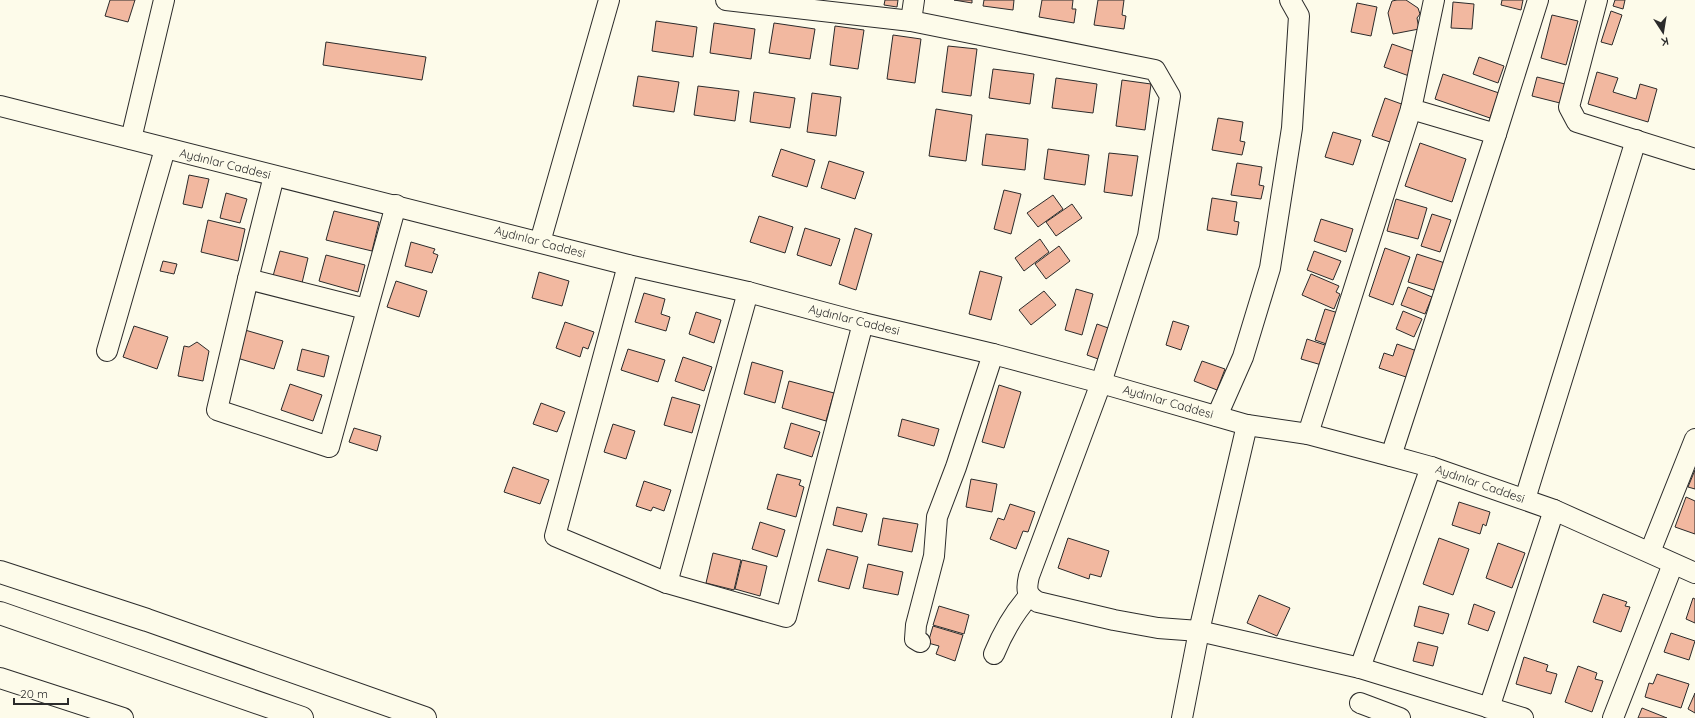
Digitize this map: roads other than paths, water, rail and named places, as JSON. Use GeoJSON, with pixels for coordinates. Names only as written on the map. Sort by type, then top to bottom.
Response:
{"type":"FeatureCollection","features":[{"type":"Feature","properties":{"kind":"highway"},"geometry":{"type":"LineString","coordinates":[[0,572],[147,620],[426,718]]}},
{"type":"Feature","properties":{"kind":"highway"},"geometry":{"type":"LineString","coordinates":[[0,613],[302,718]]}},
{"type":"Feature","properties":{"kind":"street"},"geometry":{"type":"LineString","coordinates":[[131,139],[164,0]]}},
{"type":"Feature","properties":{"kind":"street"},"geometry":{"type":"LineString","coordinates":[[540,242],[609,0]]}},
{"type":"Feature","properties":{"kind":"street"},"geometry":{"type":"LineString","coordinates":[[726,0],[911,21],[1155,70],[1170,96],[1148,236],[1101,383],[1029,576],[1026,590],[1029,596],[1038,602],[1114,620],[1158,628],[1199,631],[1360,668],[1523,718]]}},
{"type":"Feature","properties":{"kind":"street"},"geometry":{"type":"LineString","coordinates":[[911,21],[914,0]]}},
{"type":"Feature","properties":{"kind":"street"},"geometry":{"type":"LineString","coordinates":[[1217,416],[1243,357],[1270,268],[1292,128],[1299,16],[1290,0]]}},
{"type":"Feature","properties":{"kind":"street"},"geometry":{"type":"LineString","coordinates":[[1308,434],[1411,109],[1434,0]]}},
{"type":"Feature","properties":{"kind":"street"},"geometry":{"type":"LineString","coordinates":[[1391,456],[1538,0]]}},
{"type":"Feature","properties":{"kind":"street"},"geometry":{"type":"LineString","coordinates":[[1597,0],[1569,107],[1576,122],[1695,159]]}},
{"type":"Feature","properties":{"kind":"street","name":"Aydınlar Caddesi"},"geometry":{"type":"LineString","coordinates":[[0,106],[165,149],[396,205],[628,265],[748,292],[863,323],[993,354],[1247,425],[1308,434],[1431,467],[1554,510],[1695,573]]}},
{"type":"Feature","properties":{"kind":"street"},"geometry":{"type":"LineString","coordinates":[[1411,109],[1496,134]]}},
{"type":"Feature","properties":{"kind":"street"},"geometry":{"type":"LineString","coordinates":[[1525,499],[1636,140]]}},
{"type":"Feature","properties":{"kind":"street"},"geometry":{"type":"LineString","coordinates":[[107,351],[165,149]]}},
{"type":"Feature","properties":{"kind":"street"},"geometry":{"type":"LineString","coordinates":[[274,176],[217,410],[329,447],[396,205]]}},
{"type":"Feature","properties":{"kind":"street"},"geometry":{"type":"LineString","coordinates":[[628,265],[554,536],[667,582],[786,617],[863,323]]}},
{"type":"Feature","properties":{"kind":"street"},"geometry":{"type":"LineString","coordinates":[[248,279],[366,309]]}},
{"type":"Feature","properties":{"kind":"street"},"geometry":{"type":"LineString","coordinates":[[667,582],[748,292]]}},
{"type":"Feature","properties":{"kind":"street"},"geometry":{"type":"LineString","coordinates":[[920,642],[915,639],[916,624],[934,556],[937,517],[956,467],[993,354]]}},
{"type":"Feature","properties":{"kind":"street"},"geometry":{"type":"LineString","coordinates":[[1182,718],[1199,631],[1247,425]]}},
{"type":"Feature","properties":{"kind":"street"},"geometry":{"type":"LineString","coordinates":[[1650,552],[1695,439]]}},
{"type":"Feature","properties":{"kind":"street"},"geometry":{"type":"LineString","coordinates":[[1360,668],[1431,467]]}},
{"type":"Feature","properties":{"kind":"street"},"geometry":{"type":"LineString","coordinates":[[1489,708],[1554,510]]}},
{"type":"Feature","properties":{"kind":"street"},"geometry":{"type":"LineString","coordinates":[[1613,718],[1672,564]]}},
{"type":"Feature","properties":{"kind":"street"},"geometry":{"type":"LineString","coordinates":[[994,654],[1010,620],[1029,596]]}},
{"type":"Feature","properties":{"kind":"street"},"geometry":{"type":"LineString","coordinates":[[0,678],[123,718]]}},
{"type":"Feature","properties":{"kind":"street"},"geometry":{"type":"LineString","coordinates":[[1360,703],[1400,718]]}}]}
